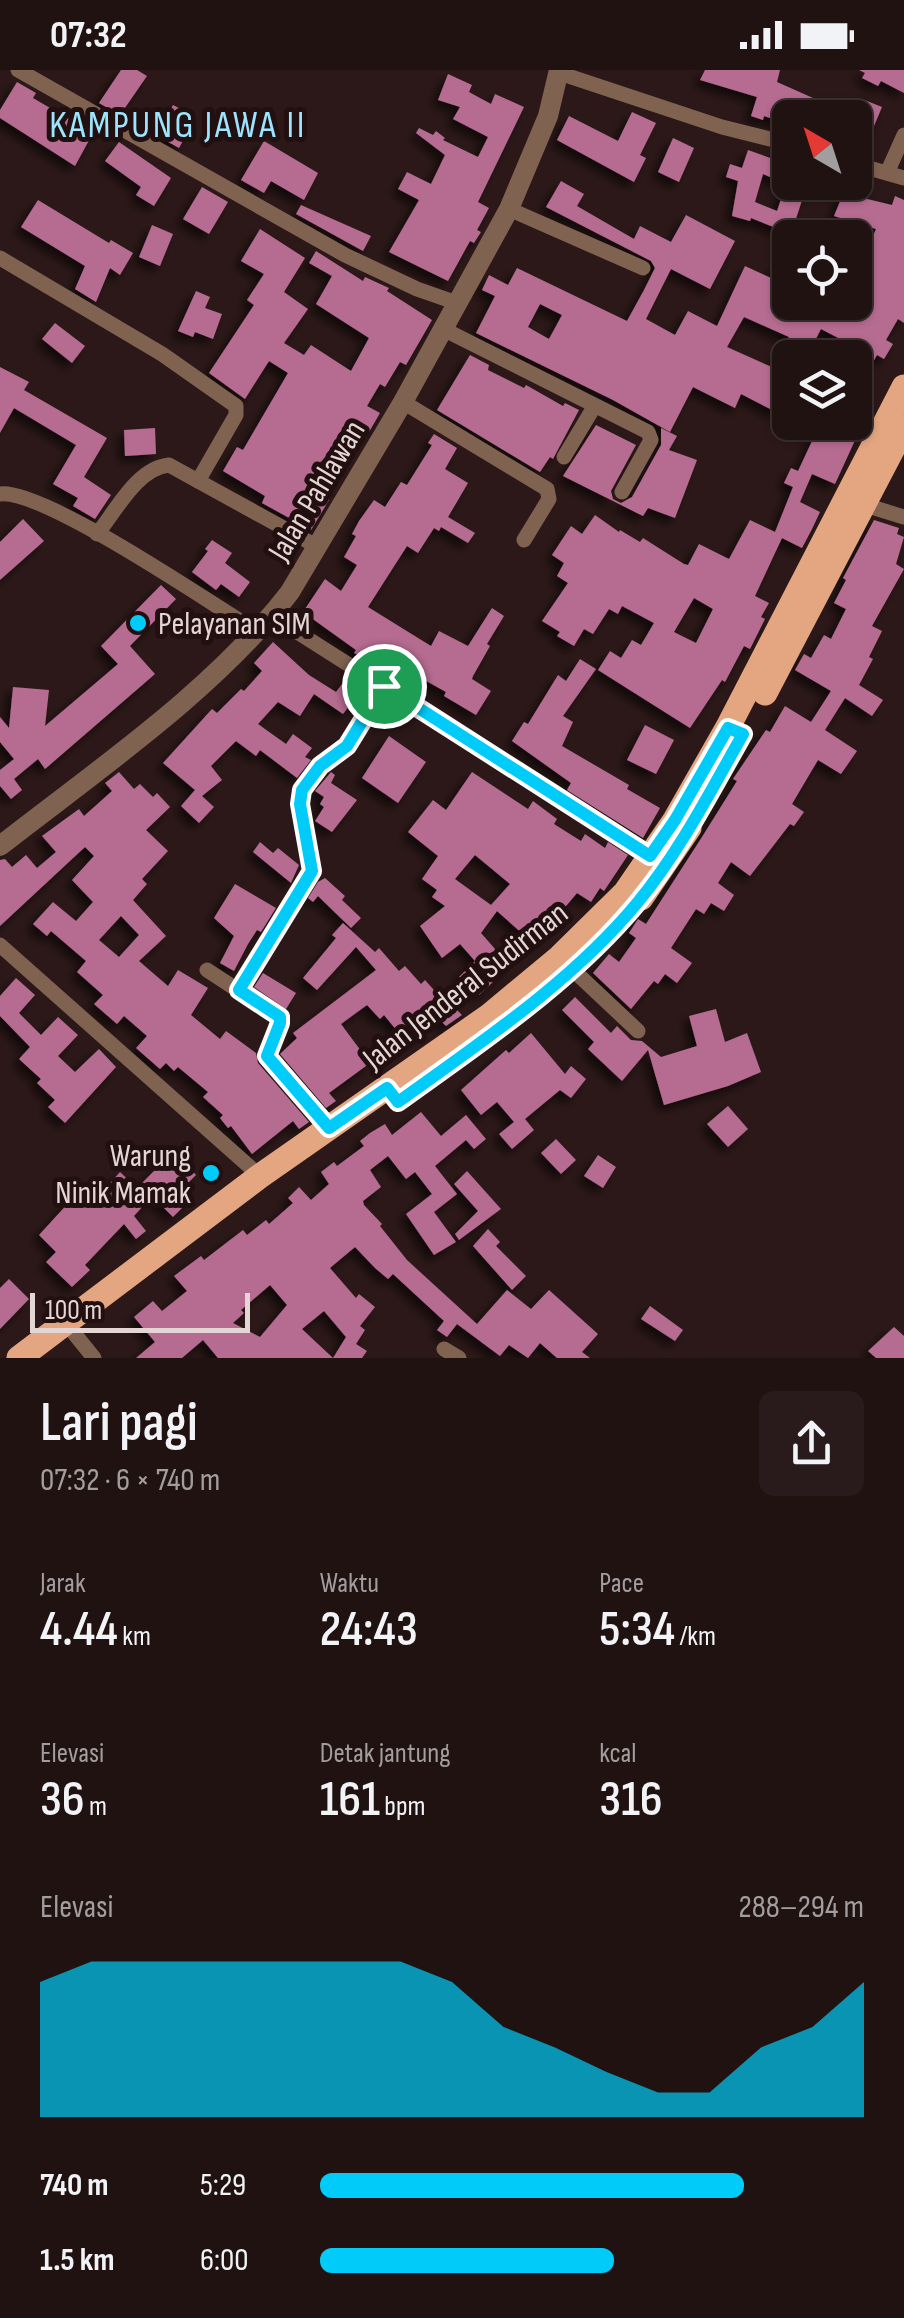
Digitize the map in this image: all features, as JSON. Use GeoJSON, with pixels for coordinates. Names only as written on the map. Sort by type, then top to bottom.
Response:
{"type":"FeatureCollection","features":[{"type":"Feature","properties":{"kind":"main road","name":"Jalan Jenderal Sudirman"},"geometry":{"type":"LineString","coordinates":[[46,1358],[70,1329],[260,1176],[329,1128],[392,1095],[499,1029],[571,968],[637,903],[664,866],[736,731],[903,390]]}},
{"type":"Feature","properties":{"kind":"main road","name":"Jalan Jenderal Sudirman"},"geometry":{"type":"LineString","coordinates":[[19,1358],[70,1329],[270,1188],[392,1095],[560,957],[625,892],[736,731],[824,584],[904,427]]}},
{"type":"Feature","properties":{"kind":"street"},"geometry":{"type":"LineString","coordinates":[[18,70],[344,256],[457,303]]}},
{"type":"Feature","properties":{"kind":"street"},"geometry":{"type":"LineString","coordinates":[[559,72],[722,127],[772,140]]}},
{"type":"Feature","properties":{"kind":"street","name":"Jalan Pahlawan"},"geometry":{"type":"LineString","coordinates":[[0,846],[174,709],[272,616],[318,547],[403,402],[509,210],[541,134],[559,72]]}},
{"type":"Feature","properties":{"kind":"street"},"geometry":{"type":"LineString","coordinates":[[886,173],[904,135]]}},
{"type":"Feature","properties":{"kind":"street"},"geometry":{"type":"LineString","coordinates":[[872,169],[904,178]]}},
{"type":"Feature","properties":{"kind":"street"},"geometry":{"type":"LineString","coordinates":[[509,210],[643,268]]}},
{"type":"Feature","properties":{"kind":"street"},"geometry":{"type":"LineString","coordinates":[[0,258],[162,354],[236,406],[236,416],[198,481]]}},
{"type":"Feature","properties":{"kind":"street"},"geometry":{"type":"LineString","coordinates":[[444,329],[645,430],[651,436],[622,492]]}},
{"type":"Feature","properties":{"kind":"street"},"geometry":{"type":"LineString","coordinates":[[403,402],[547,489],[549,498],[524,540]]}},
{"type":"Feature","properties":{"kind":"street"},"geometry":{"type":"LineString","coordinates":[[564,457],[594,406]]}},
{"type":"Feature","properties":{"kind":"street"},"geometry":{"type":"LineString","coordinates":[[98,534],[142,478],[158,466],[169,465],[318,547]]}},
{"type":"Feature","properties":{"kind":"street"},"geometry":{"type":"LineString","coordinates":[[0,494],[25,496],[98,534],[256,631]]}},
{"type":"Feature","properties":{"kind":"street"},"geometry":{"type":"LineString","coordinates":[[862,504],[904,517]]}},
{"type":"Feature","properties":{"kind":"street"},"geometry":{"type":"LineString","coordinates":[[272,616],[650,856]]}},
{"type":"Feature","properties":{"kind":"street"},"geometry":{"type":"LineString","coordinates":[[239,990],[312,871],[300,804],[302,790],[320,766],[347,746],[384,686]]}},
{"type":"Feature","properties":{"kind":"street"},"geometry":{"type":"LineString","coordinates":[[0,946],[260,1176]]}},
{"type":"Feature","properties":{"kind":"street"},"geometry":{"type":"LineString","coordinates":[[571,968],[638,1031]]}},
{"type":"Feature","properties":{"kind":"street"},"geometry":{"type":"LineString","coordinates":[[207,970],[280,1017],[267,1056],[329,1128]]}},
{"type":"Feature","properties":{"kind":"street"},"geometry":{"type":"LineString","coordinates":[[70,1329],[94,1358]]}},
{"type":"Feature","properties":{"kind":"building"},"geometry":{"type":"Polygon","coordinates":[[[121,70],[137,70],[147,76],[120,115],[99,103],[121,70]]]}},
{"type":"Feature","properties":{"kind":"building"},"geometry":{"type":"Polygon","coordinates":[[[705,70],[780,70],[777,82],[813,98],[772,100],[772,119],[764,116],[763,120],[751,116],[757,97],[700,80],[705,70]]]}},
{"type":"Feature","properties":{"kind":"building"},"geometry":{"type":"Polygon","coordinates":[[[859,70],[904,70],[904,93],[881,81],[878,86],[862,78],[865,73],[859,70]]]}},
{"type":"Feature","properties":{"kind":"building"},"geometry":{"type":"Polygon","coordinates":[[[448,74],[472,85],[469,92],[491,104],[495,94],[524,107],[478,202],[489,208],[477,230],[481,232],[474,243],[470,241],[448,281],[389,252],[419,200],[398,189],[407,172],[431,184],[445,155],[416,133],[419,128],[433,135],[436,131],[443,140],[478,157],[488,137],[453,119],[460,107],[438,100],[448,74]]]}},
{"type":"Feature","properties":{"kind":"building"},"geometry":{"type":"Polygon","coordinates":[[[17,82],[36,93],[33,98],[93,133],[75,166],[0,118],[0,110],[17,82]]]}},
{"type":"Feature","properties":{"kind":"building"},"geometry":{"type":"Polygon","coordinates":[[[872,103],[882,107],[872,131],[872,103]]]}},
{"type":"Feature","properties":{"kind":"building"},"geometry":{"type":"Polygon","coordinates":[[[173,105],[196,117],[179,148],[156,135],[173,105]]]}},
{"type":"Feature","properties":{"kind":"building"},"geometry":{"type":"Polygon","coordinates":[[[632,112],[656,123],[640,155],[646,158],[634,182],[557,140],[569,116],[618,141],[632,112]]]}},
{"type":"Feature","properties":{"kind":"building"},"geometry":{"type":"Polygon","coordinates":[[[673,138],[694,148],[679,182],[658,172],[673,138]]]}},
{"type":"Feature","properties":{"kind":"building"},"geometry":{"type":"Polygon","coordinates":[[[264,141],[318,173],[304,200],[271,181],[264,193],[241,180],[264,141]]]}},
{"type":"Feature","properties":{"kind":"building"},"geometry":{"type":"Polygon","coordinates":[[[119,142],[171,178],[154,206],[136,195],[141,187],[105,161],[119,142]]]}},
{"type":"Feature","properties":{"kind":"building"},"geometry":{"type":"Polygon","coordinates":[[[748,150],[772,159],[772,178],[763,174],[755,202],[777,211],[781,200],[802,200],[796,220],[772,220],[772,226],[732,216],[738,181],[726,177],[730,164],[742,168],[748,150]]]}},
{"type":"Feature","properties":{"kind":"building"},"geometry":{"type":"Polygon","coordinates":[[[561,181],[584,194],[577,206],[634,239],[640,226],[671,242],[686,215],[735,241],[710,289],[671,269],[646,319],[675,335],[688,311],[717,326],[745,266],[772,276],[772,320],[872,320],[872,239],[876,229],[872,228],[872,220],[834,216],[841,200],[892,205],[895,196],[904,200],[904,323],[898,319],[886,340],[893,344],[884,359],[877,355],[872,364],[872,340],[842,340],[821,329],[815,340],[788,340],[789,337],[744,317],[727,347],[772,367],[772,410],[741,394],[735,408],[693,387],[670,432],[476,333],[495,296],[482,290],[489,275],[508,285],[517,268],[627,321],[655,268],[651,261],[546,207],[561,181]],[[540,304],[528,327],[549,339],[562,315],[540,304]]]}},
{"type":"Feature","properties":{"kind":"building"},"geometry":{"type":"Polygon","coordinates":[[[202,187],[228,202],[209,234],[183,219],[202,187]]]}},
{"type":"Feature","properties":{"kind":"building"},"geometry":{"type":"Polygon","coordinates":[[[38,200],[133,253],[120,275],[110,268],[96,302],[75,289],[85,266],[21,227],[38,200]]]}},
{"type":"Feature","properties":{"kind":"building"},"geometry":{"type":"Polygon","coordinates":[[[301,205],[371,236],[363,251],[296,214],[301,205]]]}},
{"type":"Feature","properties":{"kind":"building"},"geometry":{"type":"Polygon","coordinates":[[[152,225],[173,234],[160,266],[139,257],[152,225]]]}},
{"type":"Feature","properties":{"kind":"building"},"geometry":{"type":"Polygon","coordinates":[[[260,229],[305,258],[284,292],[308,309],[284,343],[304,355],[311,345],[351,371],[369,338],[316,304],[332,276],[309,263],[316,251],[363,281],[365,277],[389,288],[387,291],[432,320],[406,365],[400,362],[367,406],[380,413],[369,432],[352,423],[306,487],[329,500],[311,530],[262,503],[265,496],[223,471],[237,447],[243,450],[288,373],[269,361],[245,399],[209,373],[254,305],[247,300],[264,274],[241,261],[260,229]]]}},
{"type":"Feature","properties":{"kind":"building"},"geometry":{"type":"Polygon","coordinates":[[[196,291],[210,297],[205,308],[222,314],[213,339],[178,331],[196,291]]]}},
{"type":"Feature","properties":{"kind":"building"},"geometry":{"type":"Polygon","coordinates":[[[55,323],[85,346],[72,363],[42,339],[55,323]]]}},
{"type":"Feature","properties":{"kind":"building"},"geometry":{"type":"Polygon","coordinates":[[[470,355],[489,365],[488,370],[579,410],[553,459],[550,457],[540,472],[437,410],[470,355]]]}},
{"type":"Feature","properties":{"kind":"building"},"geometry":{"type":"Polygon","coordinates":[[[0,367],[29,382],[24,390],[107,438],[84,477],[111,495],[95,519],[73,506],[78,498],[53,484],[76,445],[14,408],[0,433],[0,367]]]}},
{"type":"Feature","properties":{"kind":"building"},"geometry":{"type":"Polygon","coordinates":[[[596,425],[636,445],[611,491],[613,499],[621,503],[632,497],[661,445],[661,428],[677,436],[669,450],[697,460],[675,518],[648,508],[643,516],[563,476],[596,425]]]}},
{"type":"Feature","properties":{"kind":"building"},"geometry":{"type":"Polygon","coordinates":[[[155,428],[156,454],[125,456],[124,430],[155,428]]]}},
{"type":"Feature","properties":{"kind":"building"},"geometry":{"type":"Polygon","coordinates":[[[434,434],[457,448],[445,469],[468,483],[448,517],[475,533],[468,543],[441,527],[439,531],[434,528],[418,553],[407,546],[368,607],[431,646],[439,631],[468,646],[492,608],[504,616],[472,679],[491,691],[476,715],[419,677],[398,668],[395,673],[354,653],[356,650],[303,612],[325,579],[341,591],[357,565],[344,557],[359,521],[374,500],[385,507],[401,482],[407,485],[432,445],[428,443],[434,434]]]}},
{"type":"Feature","properties":{"kind":"building"},"geometry":{"type":"Polygon","coordinates":[[[813,440],[855,440],[835,484],[812,474],[800,502],[820,512],[812,529],[802,548],[782,538],[755,596],[769,603],[761,617],[765,619],[750,649],[744,646],[725,682],[722,680],[690,728],[598,670],[610,651],[621,658],[632,640],[641,645],[654,623],[622,606],[618,614],[609,609],[593,634],[584,629],[574,646],[542,621],[568,583],[557,576],[564,563],[552,555],[571,526],[582,534],[595,515],[619,532],[640,542],[643,538],[684,564],[688,565],[699,544],[729,559],[750,520],[775,532],[793,487],[784,483],[791,468],[798,471],[813,440]],[[694,598],[674,632],[696,643],[713,609],[694,598]]]}},
{"type":"Feature","properties":{"kind":"building"},"geometry":{"type":"Polygon","coordinates":[[[23,519],[44,541],[0,580],[0,542],[23,519]]]}},
{"type":"Feature","properties":{"kind":"building"},"geometry":{"type":"Polygon","coordinates":[[[874,520],[899,528],[897,534],[904,537],[896,564],[904,569],[872,626],[882,631],[859,685],[883,700],[872,716],[845,698],[825,730],[857,751],[841,774],[818,760],[792,804],[804,812],[794,826],[790,824],[750,876],[731,862],[718,883],[734,895],[724,911],[711,903],[704,914],[696,909],[671,948],[692,963],[677,983],[665,974],[658,984],[654,981],[631,1009],[593,973],[609,954],[619,962],[636,938],[629,933],[638,919],[646,924],[737,781],[733,779],[785,706],[811,722],[831,691],[795,670],[804,654],[811,658],[824,635],[831,639],[846,609],[834,603],[846,580],[843,578],[874,520]]]}},
{"type":"Feature","properties":{"kind":"building"},"geometry":{"type":"Polygon","coordinates":[[[212,540],[232,553],[225,563],[250,582],[239,597],[221,584],[216,590],[192,572],[212,540]]]}},
{"type":"Feature","properties":{"kind":"building"},"geometry":{"type":"Polygon","coordinates":[[[161,585],[176,599],[130,646],[155,674],[45,769],[38,759],[14,779],[22,790],[11,799],[0,786],[0,770],[14,759],[0,742],[0,717],[9,728],[13,687],[49,690],[45,726],[118,664],[101,646],[161,585]]]}},
{"type":"Feature","properties":{"kind":"building"},"geometry":{"type":"Polygon","coordinates":[[[273,642],[309,675],[336,692],[345,680],[361,691],[343,714],[314,694],[300,716],[278,702],[258,724],[286,744],[293,734],[312,748],[305,757],[311,760],[297,778],[260,750],[256,756],[236,741],[211,766],[222,780],[202,796],[214,807],[199,823],[181,806],[195,790],[163,763],[212,709],[217,713],[241,689],[244,691],[262,671],[254,663],[273,642]]]}},
{"type":"Feature","properties":{"kind":"building"},"geometry":{"type":"Polygon","coordinates":[[[580,659],[596,669],[563,716],[573,722],[562,746],[660,808],[643,838],[567,790],[571,783],[512,741],[524,722],[528,724],[558,675],[566,681],[580,659]]]}},
{"type":"Feature","properties":{"kind":"building"},"geometry":{"type":"Polygon","coordinates":[[[645,725],[674,740],[656,774],[627,760],[645,725]]]}},
{"type":"Feature","properties":{"kind":"building"},"geometry":{"type":"Polygon","coordinates":[[[389,736],[426,762],[398,803],[362,778],[389,736]]]}},
{"type":"Feature","properties":{"kind":"building"},"geometry":{"type":"Polygon","coordinates":[[[119,772],[134,789],[140,784],[153,797],[157,793],[170,807],[146,830],[168,851],[142,879],[147,884],[133,900],[166,936],[139,961],[168,986],[178,970],[208,988],[191,1015],[220,1039],[226,1031],[256,1053],[258,1063],[309,1122],[299,1129],[293,1121],[252,1154],[220,1118],[223,1115],[203,1097],[208,1092],[178,1067],[174,1071],[166,1063],[160,1069],[136,1048],[147,1036],[124,1016],[117,1024],[94,1004],[103,995],[77,972],[86,961],[51,931],[47,936],[33,924],[53,902],[76,921],[93,902],[72,880],[94,856],[85,847],[0,926],[0,860],[5,859],[12,867],[26,855],[37,868],[56,852],[42,836],[79,809],[84,816],[112,791],[105,783],[119,772]],[[121,916],[99,940],[119,957],[139,935],[121,916]]]}},
{"type":"Feature","properties":{"kind":"building"},"geometry":{"type":"Polygon","coordinates":[[[331,772],[335,775],[331,783],[357,800],[332,832],[315,821],[324,807],[320,804],[324,797],[315,791],[331,772]]]}},
{"type":"Feature","properties":{"kind":"building"},"geometry":{"type":"Polygon","coordinates":[[[472,772],[528,809],[533,801],[557,819],[554,824],[581,841],[585,834],[605,848],[608,842],[628,855],[604,891],[600,888],[591,902],[577,893],[534,944],[497,911],[481,933],[510,966],[479,995],[459,977],[475,961],[460,944],[442,958],[420,926],[445,906],[432,897],[437,890],[422,879],[438,856],[408,832],[433,800],[446,810],[472,772]],[[475,855],[455,879],[491,905],[510,884],[475,855]]]}},
{"type":"Feature","properties":{"kind":"building"},"geometry":{"type":"Polygon","coordinates":[[[260,842],[273,853],[278,848],[299,865],[291,883],[253,852],[260,842]]]}},
{"type":"Feature","properties":{"kind":"building"},"geometry":{"type":"Polygon","coordinates":[[[325,878],[361,918],[351,928],[318,896],[313,902],[308,898],[325,878]]]}},
{"type":"Feature","properties":{"kind":"building"},"geometry":{"type":"Polygon","coordinates":[[[235,884],[276,908],[261,932],[257,930],[234,971],[220,963],[234,936],[214,918],[235,884]]]}},
{"type":"Feature","properties":{"kind":"building"},"geometry":{"type":"Polygon","coordinates":[[[343,923],[375,952],[379,948],[399,971],[405,966],[421,984],[425,980],[450,1008],[452,1005],[462,1015],[446,1026],[435,1015],[407,1043],[384,1015],[380,1019],[367,1005],[341,1024],[370,1063],[329,1093],[336,1101],[326,1108],[280,1054],[297,1038],[293,1033],[376,970],[356,947],[317,990],[303,978],[336,938],[332,935],[343,923]]]}},
{"type":"Feature","properties":{"kind":"building"},"geometry":{"type":"Polygon","coordinates":[[[263,973],[296,993],[286,1009],[254,987],[263,973]]]}},
{"type":"Feature","properties":{"kind":"building"},"geometry":{"type":"Polygon","coordinates":[[[16,978],[35,995],[19,1013],[41,1035],[58,1017],[78,1035],[58,1056],[75,1072],[99,1049],[116,1067],[65,1123],[48,1107],[55,1100],[37,1083],[41,1079],[19,1059],[30,1047],[0,1016],[0,996],[16,978]]]}},
{"type":"Feature","properties":{"kind":"building"},"geometry":{"type":"Polygon","coordinates":[[[575,997],[611,1033],[617,1026],[631,1040],[642,1041],[661,1057],[697,1046],[689,1016],[716,1009],[725,1042],[747,1033],[761,1072],[664,1105],[648,1050],[622,1081],[588,1049],[594,1042],[562,1010],[575,997]]]}},
{"type":"Feature","properties":{"kind":"building"},"geometry":{"type":"Polygon","coordinates":[[[531,1033],[565,1074],[571,1066],[586,1079],[571,1098],[560,1090],[525,1119],[534,1130],[512,1149],[499,1134],[514,1122],[497,1102],[481,1115],[461,1090],[531,1033]]]}},
{"type":"Feature","properties":{"kind":"building"},"geometry":{"type":"Polygon","coordinates":[[[728,1106],[748,1129],[728,1147],[707,1124],[728,1106]]]}},
{"type":"Feature","properties":{"kind":"building"},"geometry":{"type":"Polygon","coordinates":[[[421,1112],[441,1136],[466,1115],[486,1139],[474,1149],[466,1140],[435,1166],[457,1194],[434,1212],[456,1242],[434,1255],[406,1214],[432,1194],[415,1172],[406,1179],[388,1156],[370,1170],[381,1187],[363,1201],[364,1205],[407,1260],[477,1324],[507,1290],[531,1309],[549,1290],[598,1334],[582,1352],[590,1358],[557,1358],[540,1343],[528,1358],[509,1345],[500,1356],[457,1324],[447,1337],[437,1330],[444,1321],[393,1274],[388,1279],[355,1247],[330,1268],[356,1298],[359,1294],[375,1307],[360,1326],[365,1330],[356,1344],[367,1351],[362,1358],[333,1358],[218,1358],[203,1340],[182,1358],[136,1358],[155,1342],[134,1317],[153,1301],[162,1311],[187,1291],[174,1276],[201,1256],[204,1260],[243,1230],[247,1235],[266,1220],[269,1224],[293,1203],[288,1198],[299,1187],[311,1200],[329,1184],[321,1172],[334,1162],[337,1166],[364,1146],[360,1141],[370,1133],[385,1124],[392,1135],[421,1112]],[[270,1285],[241,1310],[244,1313],[233,1323],[260,1337],[287,1305],[270,1285]],[[324,1311],[302,1329],[333,1358],[346,1337],[324,1311]]]}},
{"type":"Feature","properties":{"kind":"building"},"geometry":{"type":"Polygon","coordinates":[[[556,1139],[576,1160],[561,1174],[541,1153],[556,1139]]]}},
{"type":"Feature","properties":{"kind":"building"},"geometry":{"type":"Polygon","coordinates":[[[174,1151],[196,1175],[180,1191],[189,1201],[173,1217],[152,1196],[134,1216],[146,1231],[136,1239],[124,1224],[85,1265],[90,1270],[72,1287],[46,1262],[56,1252],[39,1235],[83,1187],[96,1199],[120,1172],[137,1188],[174,1151]]]}},
{"type":"Feature","properties":{"kind":"building"},"geometry":{"type":"Polygon","coordinates":[[[598,1155],[616,1167],[603,1188],[584,1176],[598,1155]]]}},
{"type":"Feature","properties":{"kind":"building"},"geometry":{"type":"Polygon","coordinates":[[[467,1171],[501,1209],[459,1240],[455,1234],[478,1211],[454,1184],[467,1171]]]}},
{"type":"Feature","properties":{"kind":"building"},"geometry":{"type":"Polygon","coordinates":[[[488,1229],[500,1242],[496,1246],[526,1276],[512,1290],[473,1246],[488,1229]]]}},
{"type":"Feature","properties":{"kind":"building"},"geometry":{"type":"Polygon","coordinates":[[[9,1279],[29,1299],[0,1329],[0,1288],[9,1279]]]}},
{"type":"Feature","properties":{"kind":"building"},"geometry":{"type":"Polygon","coordinates":[[[650,1306],[683,1330],[675,1341],[641,1319],[650,1306]]]}},
{"type":"Feature","properties":{"kind":"building"},"geometry":{"type":"Polygon","coordinates":[[[894,1327],[904,1336],[904,1358],[876,1358],[868,1351],[894,1327]]]}},
{"type":"Feature","properties":{"kind":"place","name":"Pelayanan SIM"},"geometry":{"type":"Point","coordinates":[138,623]}},
{"type":"Feature","properties":{"kind":"place","name":"Warung Ninik Mamak"},"geometry":{"type":"Point","coordinates":[211,1173]}},
{"type":"Feature","properties":{"kind":"district","name":"KAMPUNG JAWA II"},"geometry":{"type":"Point","coordinates":[178,124]}},
{"type":"Feature","properties":{"kind":"route"},"geometry":{"type":"LineString","coordinates":[[384,686],[650,856],[728,728],[743,734],[690,828],[637,903],[612,930],[499,1029],[398,1102],[387,1088],[329,1128],[267,1056],[280,1017],[239,990],[312,871],[300,804],[304,785],[320,766],[347,746],[384,686]]}}]}
